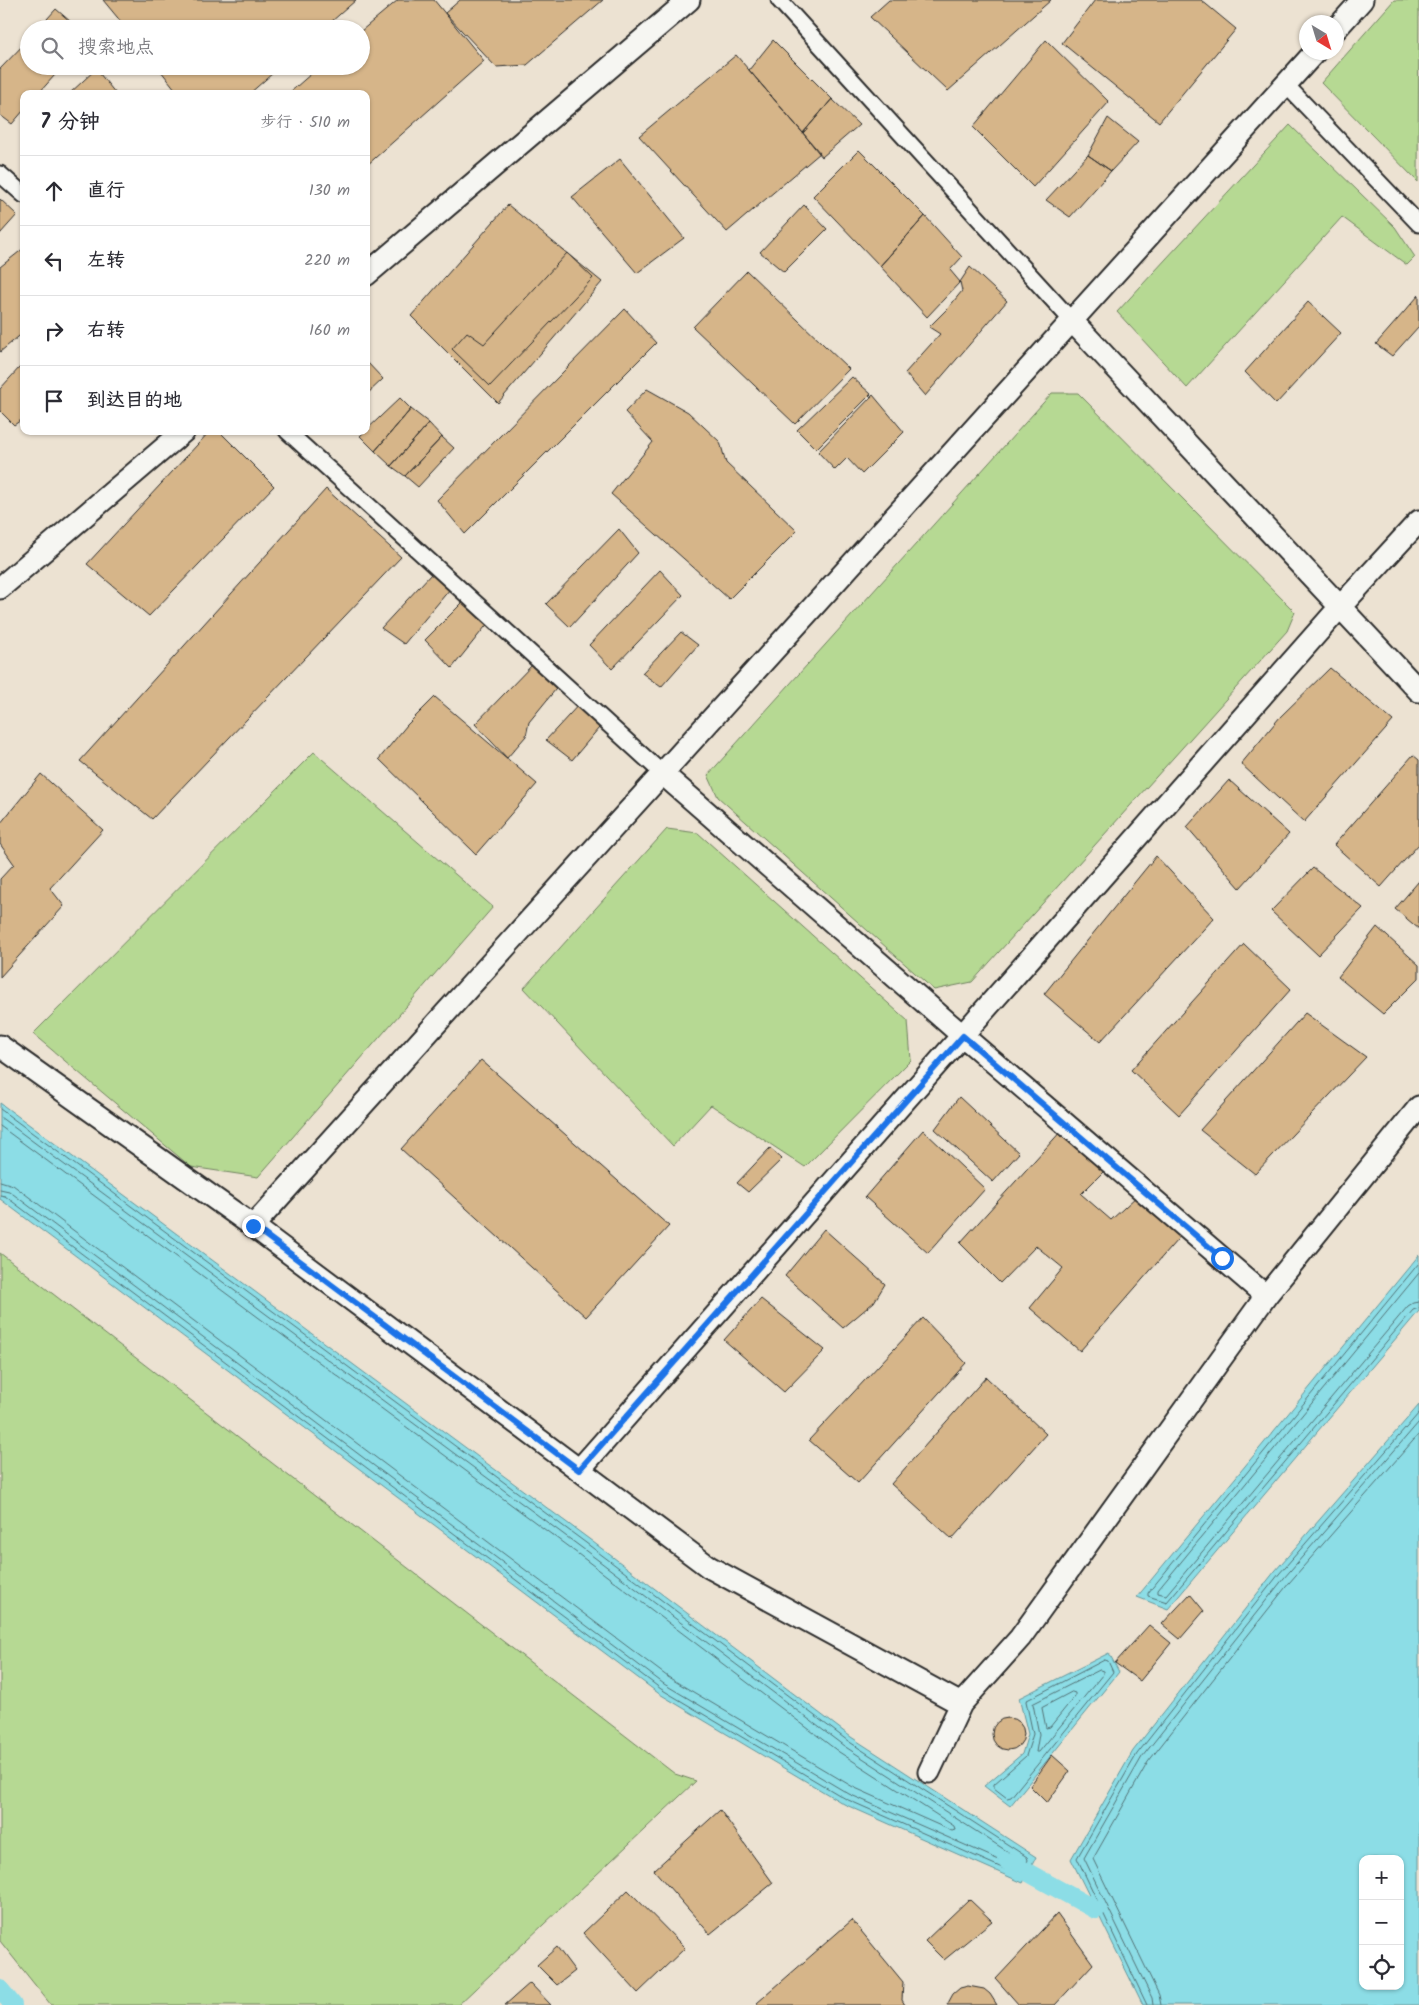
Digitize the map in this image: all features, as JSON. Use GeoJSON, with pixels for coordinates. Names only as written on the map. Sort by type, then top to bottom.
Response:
{"type":"FeatureCollection","features":[{"type":"Feature","properties":{"kind":"street"},"geometry":{"type":"LineString","coordinates":[[370,273],[689,0]]}},
{"type":"Feature","properties":{"kind":"street"},"geometry":{"type":"LineString","coordinates":[[778,0],[1073,322],[1419,691]]}},
{"type":"Feature","properties":{"kind":"street"},"geometry":{"type":"LineString","coordinates":[[1344,20],[1362,0]]}},
{"type":"Feature","properties":{"kind":"street"},"geometry":{"type":"LineString","coordinates":[[253,1226],[1073,322],[1308,60]]}},
{"type":"Feature","properties":{"kind":"street"},"geometry":{"type":"LineString","coordinates":[[1286,85],[1416,216]]}},
{"type":"Feature","properties":{"kind":"street"},"geometry":{"type":"LineString","coordinates":[[0,174],[20,192]]}},
{"type":"Feature","properties":{"kind":"street"},"geometry":{"type":"LineString","coordinates":[[0,588],[179,435]]}},
{"type":"Feature","properties":{"kind":"street"},"geometry":{"type":"LineString","coordinates":[[291,435],[663,774],[963,1036],[1266,1296]]}},
{"type":"Feature","properties":{"kind":"street"},"geometry":{"type":"LineString","coordinates":[[579,1470],[1340,607],[1419,521]]}},
{"type":"Feature","properties":{"kind":"street"},"geometry":{"type":"LineString","coordinates":[[0,1046],[253,1226],[709,1567],[960,1704]]}},
{"type":"Feature","properties":{"kind":"street"},"geometry":{"type":"LineString","coordinates":[[929,1772],[960,1704],[1020,1638],[1266,1296],[1419,1107]]}},
{"type":"Feature","properties":{"kind":"green space"},"geometry":{"type":"Polygon","coordinates":[[[1394,0],[1419,0],[1418,182],[1321,83],[1341,60],[1344,60],[1344,57],[1394,0]]]}},
{"type":"Feature","properties":{"kind":"green space"},"geometry":{"type":"Polygon","coordinates":[[[1290,125],[1395,227],[1415,257],[1407,265],[1342,217],[1187,388],[1117,312],[1290,125]]]}},
{"type":"Feature","properties":{"kind":"green space"},"geometry":{"type":"Polygon","coordinates":[[[1052,393],[1078,393],[1295,612],[1287,631],[972,982],[934,990],[718,797],[708,775],[1052,393]]]}},
{"type":"Feature","properties":{"kind":"green space"},"geometry":{"type":"Polygon","coordinates":[[[314,752],[493,907],[258,1177],[191,1167],[33,1034],[314,752]]]}},
{"type":"Feature","properties":{"kind":"green space"},"geometry":{"type":"Polygon","coordinates":[[[667,829],[698,833],[908,1021],[911,1060],[805,1167],[711,1105],[673,1146],[524,988],[667,829]]]}},
{"type":"Feature","properties":{"kind":"green space"},"geometry":{"type":"Polygon","coordinates":[[[0,1253],[675,1774],[696,1781],[458,2005],[51,2005],[0,1941],[0,1253]]]}},
{"type":"Feature","properties":{"kind":"water"},"geometry":{"type":"Polygon","coordinates":[[[0,1103],[589,1539],[851,1737],[1036,1857],[1023,1883],[844,1804],[658,1693],[0,1199],[0,1103]]]}},
{"type":"Feature","properties":{"kind":"water"},"geometry":{"type":"Polygon","coordinates":[[[1419,1255],[1419,1311],[1168,1609],[1137,1597],[1419,1255]]]}},
{"type":"Feature","properties":{"kind":"water"},"geometry":{"type":"Polygon","coordinates":[[[1419,1405],[1419,2005],[1143,2005],[1071,1859],[1133,1751],[1275,1571],[1419,1405]]]}},
{"type":"Feature","properties":{"kind":"water"},"geometry":{"type":"Polygon","coordinates":[[[1109,1653],[1119,1672],[1010,1806],[984,1786],[1022,1754],[1028,1734],[1019,1698],[1109,1653]]]}},
{"type":"Feature","properties":{"kind":"building"},"geometry":{"type":"Polygon","coordinates":[[[103,0],[356,0],[333,20],[120,20],[103,0]]]}},
{"type":"Feature","properties":{"kind":"building"},"geometry":{"type":"Polygon","coordinates":[[[398,0],[434,0],[484,61],[370,162],[370,90],[293,90],[310,75],[370,75],[370,23],[398,0]]]}},
{"type":"Feature","properties":{"kind":"building"},"geometry":{"type":"Polygon","coordinates":[[[460,0],[603,0],[527,65],[496,67],[445,13],[460,0]]]}},
{"type":"Feature","properties":{"kind":"building"},"geometry":{"type":"Polygon","coordinates":[[[889,0],[1051,0],[948,91],[870,17],[889,0]]]}},
{"type":"Feature","properties":{"kind":"building"},"geometry":{"type":"Polygon","coordinates":[[[1095,0],[1201,0],[1236,29],[1159,122],[1062,43],[1095,0]]]}},
{"type":"Feature","properties":{"kind":"building"},"geometry":{"type":"Polygon","coordinates":[[[56,9],[69,20],[46,20],[56,9]]]}},
{"type":"Feature","properties":{"kind":"building"},"geometry":{"type":"Polygon","coordinates":[[[773,40],[832,99],[803,133],[749,70],[773,40]]]}},
{"type":"Feature","properties":{"kind":"building"},"geometry":{"type":"Polygon","coordinates":[[[1046,40],[1109,102],[1033,187],[973,127],[1046,40]]]}},
{"type":"Feature","properties":{"kind":"building"},"geometry":{"type":"Polygon","coordinates":[[[20,48],[20,75],[55,75],[42,90],[20,90],[20,115],[12,124],[0,115],[0,69],[20,48]]]}},
{"type":"Feature","properties":{"kind":"building"},"geometry":{"type":"Polygon","coordinates":[[[736,55],[820,153],[727,232],[639,136],[736,55]]]}},
{"type":"Feature","properties":{"kind":"building"},"geometry":{"type":"Polygon","coordinates":[[[90,75],[101,75],[113,90],[73,90],[90,75]]]}},
{"type":"Feature","properties":{"kind":"building"},"geometry":{"type":"Polygon","coordinates":[[[164,75],[271,75],[254,90],[176,90],[164,75]]]}},
{"type":"Feature","properties":{"kind":"building"},"geometry":{"type":"Polygon","coordinates":[[[832,99],[859,125],[822,157],[803,133],[832,99]]]}},
{"type":"Feature","properties":{"kind":"building"},"geometry":{"type":"Polygon","coordinates":[[[1108,118],[1138,142],[1111,171],[1088,155],[1108,118]]]}},
{"type":"Feature","properties":{"kind":"building"},"geometry":{"type":"Polygon","coordinates":[[[859,150],[925,216],[880,266],[813,196],[859,150]]]}},
{"type":"Feature","properties":{"kind":"building"},"geometry":{"type":"Polygon","coordinates":[[[1088,155],[1111,171],[1070,217],[1046,200],[1088,155]]]}},
{"type":"Feature","properties":{"kind":"building"},"geometry":{"type":"Polygon","coordinates":[[[620,159],[684,238],[637,273],[572,197],[620,159]]]}},
{"type":"Feature","properties":{"kind":"building"},"geometry":{"type":"Polygon","coordinates":[[[0,199],[17,215],[0,234],[0,199]]]}},
{"type":"Feature","properties":{"kind":"building"},"geometry":{"type":"Polygon","coordinates":[[[508,205],[602,282],[498,403],[411,316],[508,205]]]}},
{"type":"Feature","properties":{"kind":"building"},"geometry":{"type":"Polygon","coordinates":[[[804,205],[827,229],[784,272],[760,252],[804,205]]]}},
{"type":"Feature","properties":{"kind":"building"},"geometry":{"type":"Polygon","coordinates":[[[925,216],[962,257],[950,270],[960,282],[927,317],[880,266],[925,216]]]}},
{"type":"Feature","properties":{"kind":"building"},"geometry":{"type":"Polygon","coordinates":[[[20,251],[20,335],[0,352],[0,267],[20,251]]]}},
{"type":"Feature","properties":{"kind":"building"},"geometry":{"type":"Polygon","coordinates":[[[567,253],[593,278],[490,386],[452,349],[467,332],[484,344],[567,253]]]}},
{"type":"Feature","properties":{"kind":"building"},"geometry":{"type":"Polygon","coordinates":[[[970,267],[1007,301],[925,396],[905,373],[940,334],[929,327],[962,291],[960,282],[970,267]]]}},
{"type":"Feature","properties":{"kind":"building"},"geometry":{"type":"Polygon","coordinates":[[[747,271],[849,369],[795,424],[693,327],[747,271]]]}},
{"type":"Feature","properties":{"kind":"building"},"geometry":{"type":"Polygon","coordinates":[[[1419,295],[1419,326],[1392,356],[1376,344],[1419,295]]]}},
{"type":"Feature","properties":{"kind":"building"},"geometry":{"type":"Polygon","coordinates":[[[1308,302],[1341,333],[1276,404],[1245,372],[1308,302]]]}},
{"type":"Feature","properties":{"kind":"building"},"geometry":{"type":"Polygon","coordinates":[[[625,309],[656,343],[465,534],[437,500],[625,309]]]}},
{"type":"Feature","properties":{"kind":"building"},"geometry":{"type":"Polygon","coordinates":[[[370,365],[383,379],[370,391],[370,365]]]}},
{"type":"Feature","properties":{"kind":"building"},"geometry":{"type":"Polygon","coordinates":[[[20,367],[20,421],[14,425],[0,411],[0,389],[20,367]]]}},
{"type":"Feature","properties":{"kind":"building"},"geometry":{"type":"Polygon","coordinates":[[[852,377],[871,394],[816,449],[797,430],[852,377]]]}},
{"type":"Feature","properties":{"kind":"building"},"geometry":{"type":"Polygon","coordinates":[[[647,389],[688,412],[720,442],[726,463],[797,531],[729,599],[611,494],[653,442],[625,412],[647,389]]]}},
{"type":"Feature","properties":{"kind":"building"},"geometry":{"type":"Polygon","coordinates":[[[873,395],[904,432],[862,474],[847,458],[835,470],[818,452],[873,395]]]}},
{"type":"Feature","properties":{"kind":"building"},"geometry":{"type":"Polygon","coordinates":[[[400,398],[411,409],[375,451],[360,436],[370,435],[370,426],[400,398]]]}},
{"type":"Feature","properties":{"kind":"building"},"geometry":{"type":"Polygon","coordinates":[[[411,409],[429,423],[391,466],[375,451],[411,409]]]}},
{"type":"Feature","properties":{"kind":"building"},"geometry":{"type":"Polygon","coordinates":[[[429,423],[442,437],[405,476],[391,466],[429,423]]]}},
{"type":"Feature","properties":{"kind":"building"},"geometry":{"type":"Polygon","coordinates":[[[206,435],[223,435],[274,486],[149,616],[87,564],[206,435]]]}},
{"type":"Feature","properties":{"kind":"building"},"geometry":{"type":"Polygon","coordinates":[[[442,437],[454,448],[418,487],[405,476],[442,437]]]}},
{"type":"Feature","properties":{"kind":"building"},"geometry":{"type":"Polygon","coordinates":[[[326,489],[401,557],[152,819],[80,761],[326,489]]]}},
{"type":"Feature","properties":{"kind":"building"},"geometry":{"type":"Polygon","coordinates":[[[619,529],[638,553],[570,627],[546,604],[619,529]]]}},
{"type":"Feature","properties":{"kind":"building"},"geometry":{"type":"Polygon","coordinates":[[[660,570],[683,595],[612,669],[589,645],[660,570]]]}},
{"type":"Feature","properties":{"kind":"building"},"geometry":{"type":"Polygon","coordinates":[[[432,573],[450,589],[404,644],[381,628],[432,573]]]}},
{"type":"Feature","properties":{"kind":"building"},"geometry":{"type":"Polygon","coordinates":[[[464,601],[489,622],[452,668],[425,640],[464,601]]]}},
{"type":"Feature","properties":{"kind":"building"},"geometry":{"type":"Polygon","coordinates":[[[681,632],[698,645],[661,687],[642,673],[681,632]]]}},
{"type":"Feature","properties":{"kind":"building"},"geometry":{"type":"Polygon","coordinates":[[[535,662],[560,684],[529,722],[526,736],[507,758],[475,724],[535,662]]]}},
{"type":"Feature","properties":{"kind":"building"},"geometry":{"type":"Polygon","coordinates":[[[1330,668],[1393,721],[1304,822],[1241,764],[1280,717],[1330,668]]]}},
{"type":"Feature","properties":{"kind":"building"},"geometry":{"type":"Polygon","coordinates":[[[435,697],[537,784],[476,854],[379,759],[407,725],[435,697]]]}},
{"type":"Feature","properties":{"kind":"building"},"geometry":{"type":"Polygon","coordinates":[[[581,702],[604,722],[572,760],[546,740],[581,702]]]}},
{"type":"Feature","properties":{"kind":"building"},"geometry":{"type":"Polygon","coordinates":[[[1413,755],[1419,760],[1419,844],[1381,887],[1334,845],[1413,755]]]}},
{"type":"Feature","properties":{"kind":"building"},"geometry":{"type":"Polygon","coordinates":[[[41,774],[103,830],[50,888],[64,906],[0,977],[0,879],[14,864],[0,844],[0,824],[41,774]]]}},
{"type":"Feature","properties":{"kind":"building"},"geometry":{"type":"Polygon","coordinates":[[[1229,780],[1289,834],[1240,888],[1187,827],[1229,780]]]}},
{"type":"Feature","properties":{"kind":"building"},"geometry":{"type":"Polygon","coordinates":[[[1156,856],[1214,918],[1100,1042],[1044,994],[1156,856]]]}},
{"type":"Feature","properties":{"kind":"building"},"geometry":{"type":"Polygon","coordinates":[[[1313,868],[1363,908],[1318,955],[1271,911],[1313,868]]]}},
{"type":"Feature","properties":{"kind":"building"},"geometry":{"type":"Polygon","coordinates":[[[1419,881],[1419,929],[1395,909],[1419,881]]]}},
{"type":"Feature","properties":{"kind":"building"},"geometry":{"type":"Polygon","coordinates":[[[1377,927],[1419,965],[1419,978],[1383,1014],[1338,977],[1377,927]]]}},
{"type":"Feature","properties":{"kind":"building"},"geometry":{"type":"Polygon","coordinates":[[[1244,944],[1291,989],[1179,1115],[1131,1070],[1244,944]]]}},
{"type":"Feature","properties":{"kind":"building"},"geometry":{"type":"Polygon","coordinates":[[[1305,1013],[1366,1057],[1255,1174],[1200,1130],[1305,1013]]]}},
{"type":"Feature","properties":{"kind":"building"},"geometry":{"type":"Polygon","coordinates":[[[481,1060],[669,1226],[586,1317],[401,1149],[481,1060]]]}},
{"type":"Feature","properties":{"kind":"building"},"geometry":{"type":"Polygon","coordinates":[[[959,1097],[1019,1153],[993,1182],[935,1129],[959,1097]]]}},
{"type":"Feature","properties":{"kind":"building"},"geometry":{"type":"Polygon","coordinates":[[[1063,1129],[1109,1166],[1081,1194],[1111,1220],[1138,1195],[1184,1232],[1080,1351],[1030,1308],[1063,1268],[1036,1246],[1000,1283],[960,1243],[1063,1129]]]}},
{"type":"Feature","properties":{"kind":"building"},"geometry":{"type":"Polygon","coordinates":[[[923,1130],[985,1189],[928,1253],[865,1197],[923,1130]]]}},
{"type":"Feature","properties":{"kind":"building"},"geometry":{"type":"Polygon","coordinates":[[[770,1148],[782,1159],[748,1192],[737,1183],[770,1148]]]}},
{"type":"Feature","properties":{"kind":"building"},"geometry":{"type":"Polygon","coordinates":[[[824,1229],[885,1284],[874,1302],[843,1328],[785,1276],[824,1229]]]}},
{"type":"Feature","properties":{"kind":"building"},"geometry":{"type":"Polygon","coordinates":[[[761,1299],[825,1350],[784,1392],[724,1340],[761,1299]]]}},
{"type":"Feature","properties":{"kind":"building"},"geometry":{"type":"Polygon","coordinates":[[[923,1318],[966,1363],[858,1483],[809,1440],[923,1318]]]}},
{"type":"Feature","properties":{"kind":"building"},"geometry":{"type":"Polygon","coordinates":[[[986,1377],[1046,1434],[952,1539],[891,1484],[986,1377]]]}},
{"type":"Feature","properties":{"kind":"building"},"geometry":{"type":"Polygon","coordinates":[[[1190,1594],[1204,1611],[1180,1639],[1162,1624],[1190,1594]]]}},
{"type":"Feature","properties":{"kind":"building"},"geometry":{"type":"Polygon","coordinates":[[[1149,1625],[1171,1643],[1140,1681],[1115,1663],[1149,1625]]]}},
{"type":"Feature","properties":{"kind":"building"},"geometry":{"type":"Polygon","coordinates":[[[1008,1718],[1019,1723],[1024,1734],[1019,1745],[1008,1750],[997,1745],[992,1734],[997,1723],[1008,1718]]]}},
{"type":"Feature","properties":{"kind":"building"},"geometry":{"type":"Polygon","coordinates":[[[1052,1755],[1070,1771],[1047,1803],[1030,1786],[1052,1755]]]}},
{"type":"Feature","properties":{"kind":"building"},"geometry":{"type":"Polygon","coordinates":[[[720,1810],[773,1883],[710,1934],[654,1870],[720,1810]]]}},
{"type":"Feature","properties":{"kind":"building"},"geometry":{"type":"Polygon","coordinates":[[[628,1890],[685,1948],[638,1993],[583,1933],[628,1890]]]}},
{"type":"Feature","properties":{"kind":"building"},"geometry":{"type":"Polygon","coordinates":[[[969,1899],[992,1921],[944,1960],[925,1941],[969,1899]]]}},
{"type":"Feature","properties":{"kind":"building"},"geometry":{"type":"Polygon","coordinates":[[[1057,1914],[1093,1964],[1055,2005],[1019,2005],[996,1979],[1057,1914]]]}},
{"type":"Feature","properties":{"kind":"building"},"geometry":{"type":"Polygon","coordinates":[[[852,1920],[903,1982],[902,2000],[905,2005],[758,2005],[757,2003],[852,1920]]]}},
{"type":"Feature","properties":{"kind":"building"},"geometry":{"type":"Polygon","coordinates":[[[557,1947],[575,1971],[557,1985],[537,1965],[557,1947]]]}},
{"type":"Feature","properties":{"kind":"building"},"geometry":{"type":"Polygon","coordinates":[[[530,1983],[551,2005],[505,2005],[530,1983]]]}},
{"type":"Feature","properties":{"kind":"building"},"geometry":{"type":"Polygon","coordinates":[[[968,1986],[984,1989],[990,1994],[997,2005],[947,2005],[953,1994],[960,1988],[968,1986]]]}},
{"type":"Feature","properties":{"kind":"waterway"},"geometry":{"type":"LineString","coordinates":[[1007,1861],[1096,1910]]}},
{"type":"Feature","properties":{"kind":"waterway"},"geometry":{"type":"LineString","coordinates":[[0,1989],[13,2005]]}},
{"type":"Feature","properties":{"kind":"route"},"geometry":{"type":"LineString","coordinates":[[253,1226],[579,1470],[963,1036],[1222,1258]]}}]}
